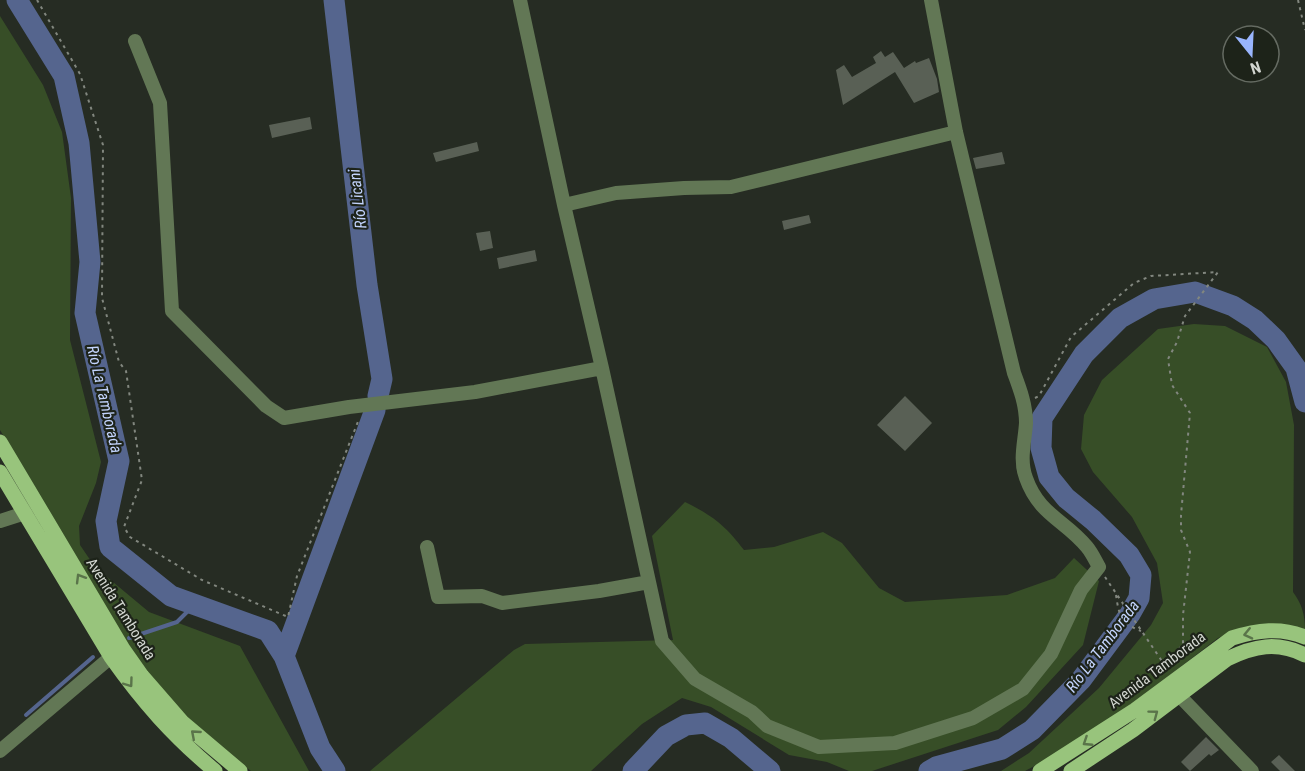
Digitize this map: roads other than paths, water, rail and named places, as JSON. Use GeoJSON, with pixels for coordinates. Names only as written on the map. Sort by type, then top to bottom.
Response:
{"type":"FeatureCollection","features":[{"type":"Feature","properties":{"kind":"main road","name":"Avenida Tamborada"},"geometry":{"type":"LineString","coordinates":[[0,442],[123,649],[142,676],[182,722],[240,771]]}},
{"type":"Feature","properties":{"kind":"main road"},"geometry":{"type":"LineString","coordinates":[[0,472],[111,657],[146,705],[177,739],[215,771]]}},
{"type":"Feature","properties":{"kind":"main road","name":"Avenida Tamborada"},"geometry":{"type":"LineString","coordinates":[[1071,771],[1133,730],[1174,687],[1232,638],[1251,632],[1277,630],[1305,637]]}},
{"type":"Feature","properties":{"kind":"main road","name":"Avenida Tamborada"},"geometry":{"type":"LineString","coordinates":[[1040,771],[1174,687],[1245,650],[1273,645],[1293,649],[1305,655]]}},
{"type":"Feature","properties":{"kind":"street"},"geometry":{"type":"LineString","coordinates":[[520,0],[662,641],[696,679],[752,712],[766,726],[819,747],[895,743],[973,718],[1023,688],[1050,654],[1081,590],[1099,567],[1088,548],[1073,532],[1047,513],[1032,493],[1025,476],[1022,454],[1026,422],[1024,401],[1014,373],[956,132],[931,0]]}},
{"type":"Feature","properties":{"kind":"street"},"geometry":{"type":"LineString","coordinates":[[135,41],[160,103],[172,311],[266,406],[284,418],[364,405],[475,392],[602,368]]}},
{"type":"Feature","properties":{"kind":"street"},"geometry":{"type":"LineString","coordinates":[[564,205],[616,193],[731,187],[956,132]]}},
{"type":"Feature","properties":{"kind":"street"},"geometry":{"type":"LineString","coordinates":[[0,521],[25,513]]}},
{"type":"Feature","properties":{"kind":"street"},"geometry":{"type":"LineString","coordinates":[[427,547],[438,597],[482,596],[502,603],[599,591],[649,582]]}},
{"type":"Feature","properties":{"kind":"street"},"geometry":{"type":"LineString","coordinates":[[0,751],[111,657]]}},
{"type":"Feature","properties":{"kind":"street"},"geometry":{"type":"LineString","coordinates":[[1174,687],[1252,771]]}},
{"type":"Feature","properties":{"kind":"waterway","name":"Río La Tamborada"},"geometry":{"type":"LineString","coordinates":[[17,0],[64,76],[79,143],[90,262],[85,313],[119,461],[106,521],[110,547],[171,596],[268,631],[284,656],[320,748],[335,771]]}},
{"type":"Feature","properties":{"kind":"waterway","name":"Río Licani"},"geometry":{"type":"LineString","coordinates":[[334,0],[367,285],[382,379],[378,396]]}},
{"type":"Feature","properties":{"kind":"waterway","name":"Río La Tamborada"},"geometry":{"type":"LineString","coordinates":[[929,771],[936,767],[1002,749],[1032,730],[1081,680],[1130,614],[1139,598],[1141,575],[1129,555],[1093,520],[1066,498],[1049,477],[1041,448],[1042,418],[1084,354],[1120,318],[1154,299],[1195,292],[1233,306],[1255,320],[1276,340],[1296,368],[1305,402]]}},
{"type":"Feature","properties":{"kind":"waterway","name":"Río Licani"},"geometry":{"type":"LineString","coordinates":[[284,656],[375,410]]}},
{"type":"Feature","properties":{"kind":"waterway"},"geometry":{"type":"LineString","coordinates":[[129,638],[177,622],[194,605]]}},
{"type":"Feature","properties":{"kind":"waterway"},"geometry":{"type":"LineString","coordinates":[[26,715],[93,657]]}},
{"type":"Feature","properties":{"kind":"waterway","name":"Río La Tamborada"},"geometry":{"type":"LineString","coordinates":[[633,771],[666,736],[686,725],[705,723],[731,738],[770,771]]}}]}
